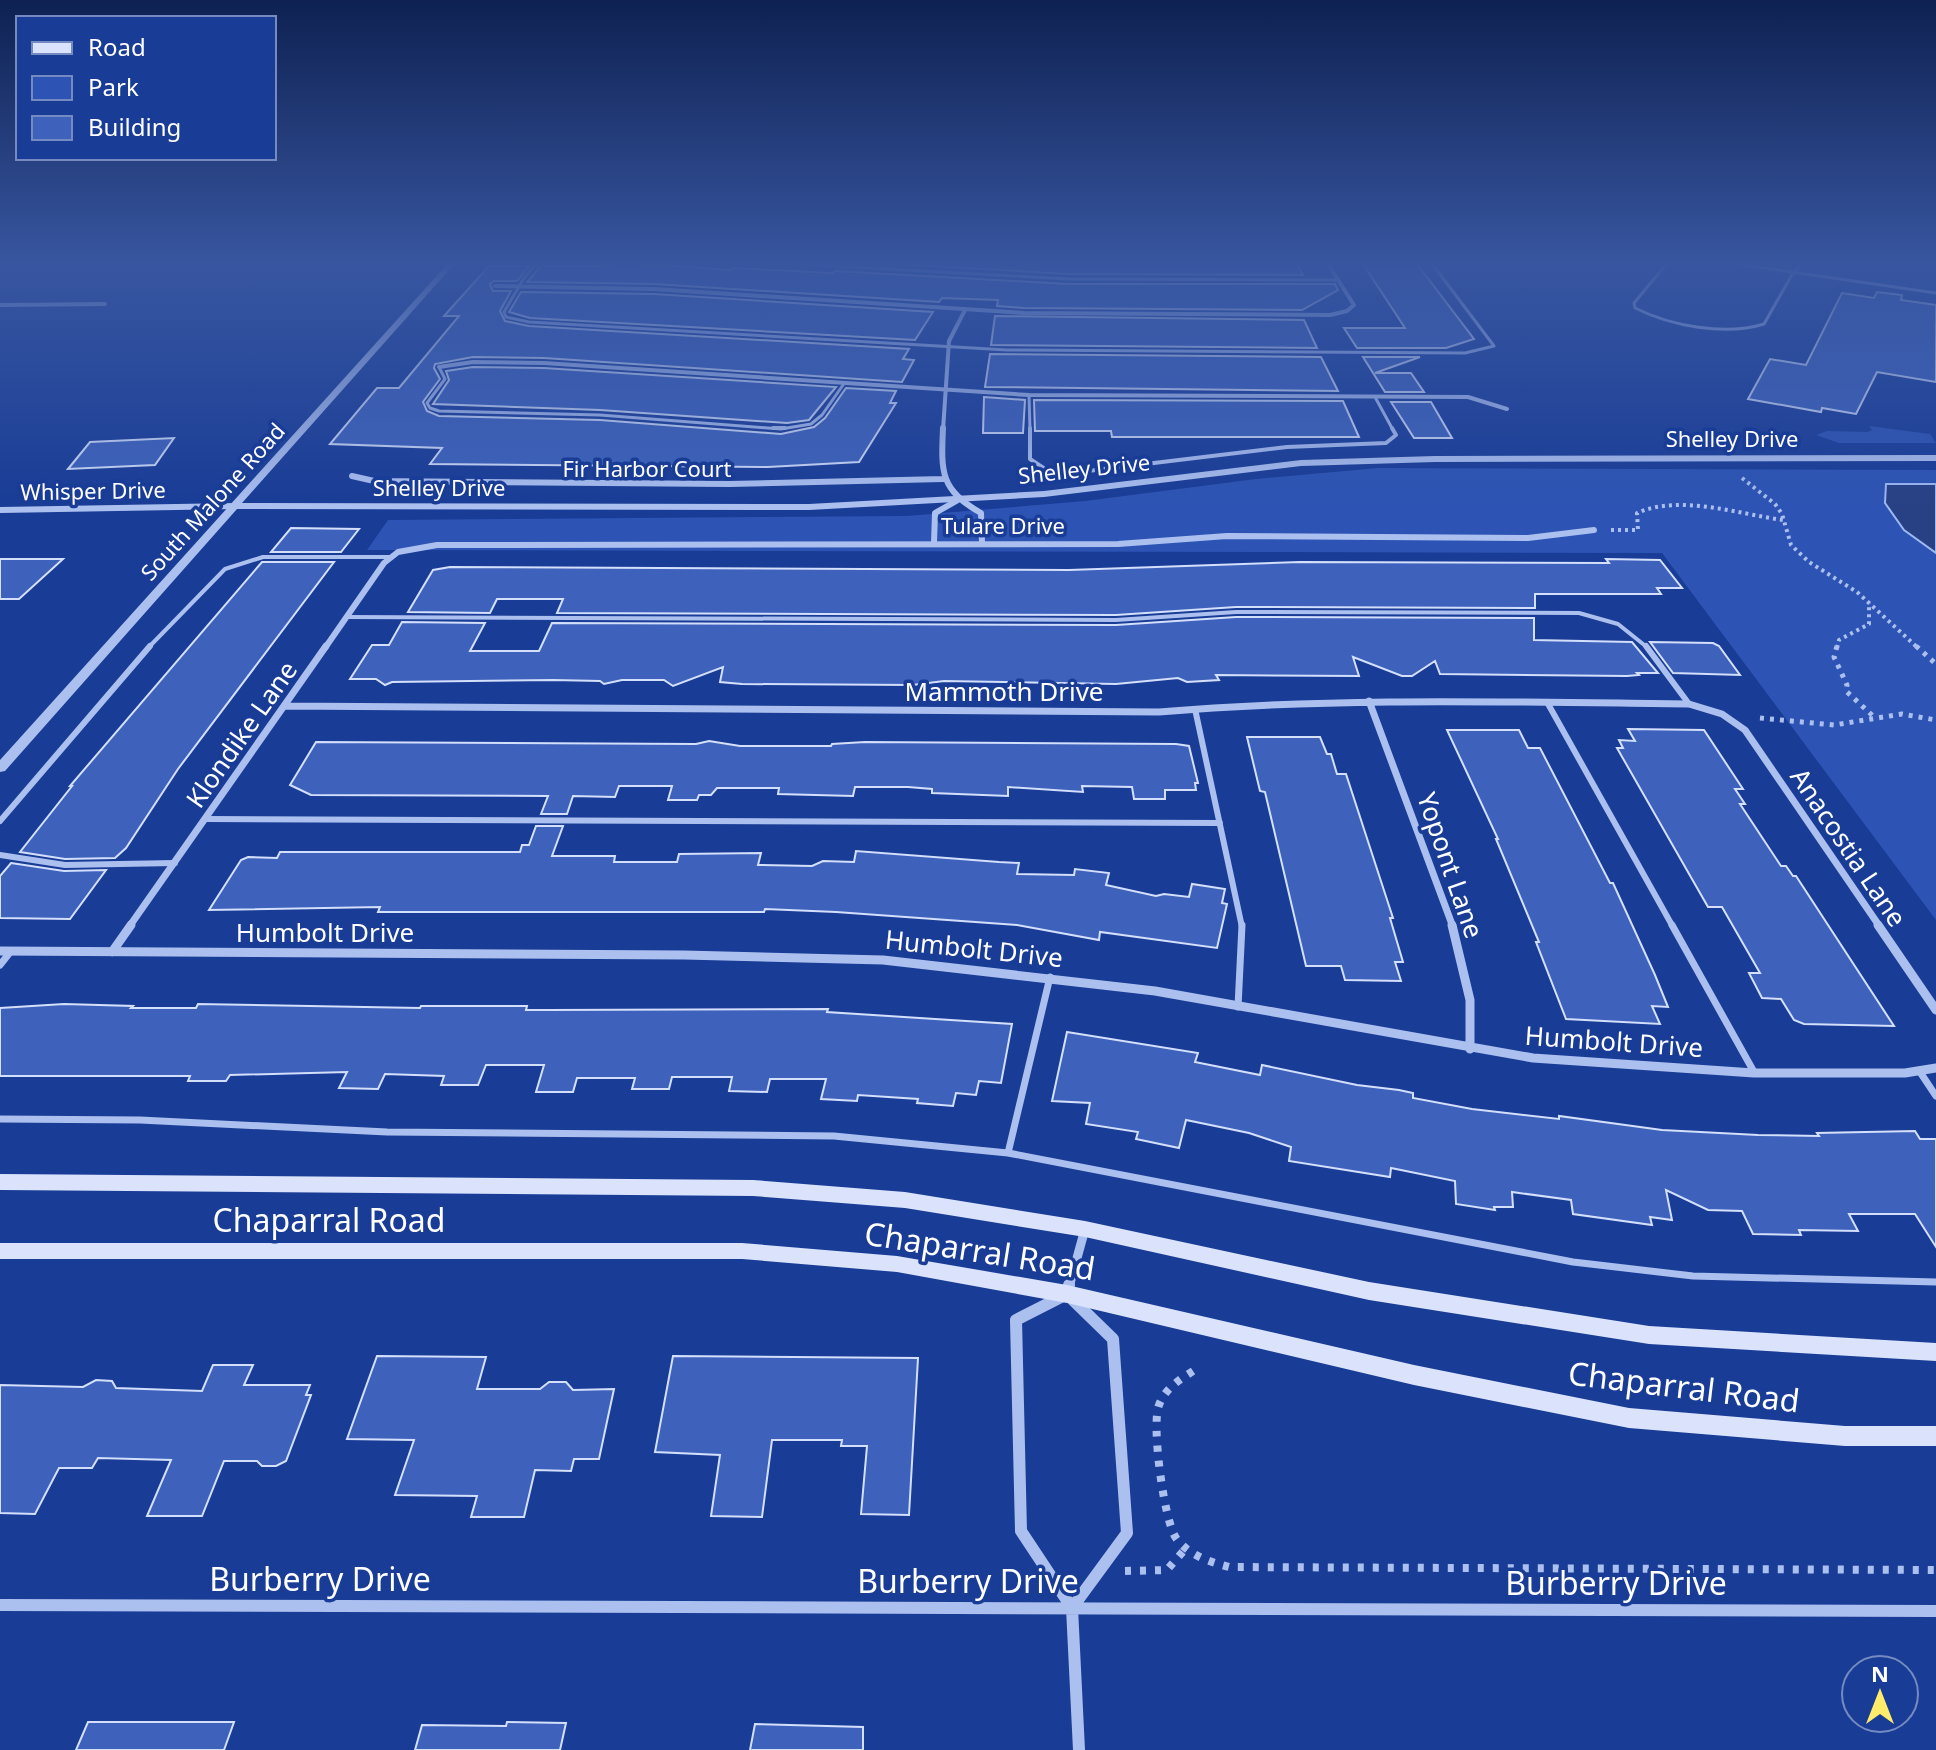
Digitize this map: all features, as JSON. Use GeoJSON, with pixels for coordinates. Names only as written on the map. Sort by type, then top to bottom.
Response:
{"type":"FeatureCollection","features":[{"type":"Feature","properties":{"kind":"main road","name":"Chaparral Road"},"geometry":{"type":"LineString","coordinates":[[0,1182],[753,1188],[905,1200],[1085,1229],[1369,1291],[1649,1335],[1936,1352]]}},
{"type":"Feature","properties":{"kind":"main road","name":"Chaparral Road"},"geometry":{"type":"LineString","coordinates":[[0,1251],[742,1251],[897,1264],[1067,1294],[1414,1375],[1629,1418],[1845,1436],[1936,1436]]}},
{"type":"Feature","properties":{"kind":"street","name":"South Malone Road"},"geometry":{"type":"LineString","coordinates":[[0,768],[381,343]]}},
{"type":"Feature","properties":{"kind":"street"},"geometry":{"type":"LineString","coordinates":[[951,343],[945,392],[943,479],[958,500],[981,513],[982,543]]}},
{"type":"Feature","properties":{"kind":"street"},"geometry":{"type":"LineString","coordinates":[[439,367],[473,362],[544,363],[945,392],[1029,395],[1468,397],[1507,409]]}},
{"type":"Feature","properties":{"kind":"street","name":"Shelley Drive"},"geometry":{"type":"LineString","coordinates":[[235,506],[809,507],[1044,494],[1301,463],[1435,459],[1936,458]]}},
{"type":"Feature","properties":{"kind":"street","name":"Fir Harbor Court"},"geometry":{"type":"LineString","coordinates":[[352,476],[374,481],[729,484],[943,479]]}},
{"type":"Feature","properties":{"kind":"street"},"geometry":{"type":"LineString","coordinates":[[934,543],[935,513],[958,500]]}},
{"type":"Feature","properties":{"kind":"street","name":"Whisper Drive"},"geometry":{"type":"LineString","coordinates":[[0,510],[235,506]]}},
{"type":"Feature","properties":{"kind":"street","name":"Tulare Drive"},"geometry":{"type":"LineString","coordinates":[[389,557],[410,548],[437,545],[1118,544],[1227,536],[1528,538],[1594,530]]}},
{"type":"Feature","properties":{"kind":"street","name":"Klondike Lane"},"geometry":{"type":"LineString","coordinates":[[112,952],[389,557]]}},
{"type":"Feature","properties":{"kind":"street","name":"Yopont Lane"},"geometry":{"type":"LineString","coordinates":[[1369,701],[1459,944],[1470,1000],[1470,1049]]}},
{"type":"Feature","properties":{"kind":"street","name":"Mammoth Drive"},"geometry":{"type":"LineString","coordinates":[[284,706],[1143,712],[1264,703],[1547,702],[1689,704],[1724,716]]}},
{"type":"Feature","properties":{"kind":"street","name":"Anacostia Lane"},"geometry":{"type":"LineString","coordinates":[[1724,716],[1745,730],[1936,1010]]}},
{"type":"Feature","properties":{"kind":"street","name":"Humbolt Drive"},"geometry":{"type":"LineString","coordinates":[[0,951],[699,955],[883,960],[1155,991],[1470,1049],[1607,1065],[1754,1073],[1920,1072],[1936,1068]]}},
{"type":"Feature","properties":{"kind":"street"},"geometry":{"type":"LineString","coordinates":[[1079,1750],[1072,1608],[1021,1531],[1016,1320],[1067,1294],[1085,1229]]}},
{"type":"Feature","properties":{"kind":"street"},"geometry":{"type":"LineString","coordinates":[[1067,1294],[1113,1339],[1127,1533],[1072,1608]]}},
{"type":"Feature","properties":{"kind":"street","name":"Burberry Drive"},"geometry":{"type":"LineString","coordinates":[[0,1605],[1936,1611]]}},
{"type":"Feature","properties":{"kind":"lane"},"geometry":{"type":"LineString","coordinates":[[879,343],[1120,353],[1465,353],[1494,346],[1491,343]]}},
{"type":"Feature","properties":{"kind":"lane"},"geometry":{"type":"LineString","coordinates":[[439,367],[445,379],[427,403],[430,408],[439,411],[600,415],[754,428],[790,429],[811,424],[822,415],[843,385]]}},
{"type":"Feature","properties":{"kind":"lane"},"geometry":{"type":"LineString","coordinates":[[1029,395],[1030,459],[1048,471],[1071,473],[1252,451],[1386,443],[1396,435],[1375,397]]}},
{"type":"Feature","properties":{"kind":"lane"},"geometry":{"type":"LineString","coordinates":[[0,821],[148,648],[225,569],[263,557],[389,557]]}},
{"type":"Feature","properties":{"kind":"lane"},"geometry":{"type":"LineString","coordinates":[[346,617],[1116,620],[1236,612],[1579,613],[1603,616],[1627,626],[1639,637],[1689,704]]}},
{"type":"Feature","properties":{"kind":"lane"},"geometry":{"type":"LineString","coordinates":[[1547,702],[1754,1073]]}},
{"type":"Feature","properties":{"kind":"lane"},"geometry":{"type":"LineString","coordinates":[[1195,709],[1242,923],[1238,1007]]}},
{"type":"Feature","properties":{"kind":"lane"},"geometry":{"type":"LineString","coordinates":[[206,819],[1220,823]]}},
{"type":"Feature","properties":{"kind":"lane"},"geometry":{"type":"LineString","coordinates":[[0,855],[16,860],[72,863],[175,863]]}},
{"type":"Feature","properties":{"kind":"lane"},"geometry":{"type":"LineString","coordinates":[[0,965],[11,951]]}},
{"type":"Feature","properties":{"kind":"lane"},"geometry":{"type":"LineString","coordinates":[[1008,1153],[1050,977]]}},
{"type":"Feature","properties":{"kind":"lane"},"geometry":{"type":"LineString","coordinates":[[1920,1072],[1936,1096]]}},
{"type":"Feature","properties":{"kind":"lane"},"geometry":{"type":"LineString","coordinates":[[0,1119],[140,1120],[387,1132],[834,1136],[1008,1153],[1573,1262],[1693,1276],[1936,1282]]}},
{"type":"Feature","properties":{"kind":"path"},"geometry":{"type":"LineString","coordinates":[[1740,477],[1775,504],[1791,545],[1809,562],[1869,602],[1936,664]]}},
{"type":"Feature","properties":{"kind":"path"},"geometry":{"type":"LineString","coordinates":[[1594,530],[1638,530],[1637,513],[1645,507],[1658,505],[1783,520]]}},
{"type":"Feature","properties":{"kind":"path"},"geometry":{"type":"LineString","coordinates":[[1869,602],[1869,624],[1839,640],[1834,657],[1847,685],[1846,691],[1874,717]]}},
{"type":"Feature","properties":{"kind":"path"},"geometry":{"type":"LineString","coordinates":[[1724,716],[1834,725],[1902,714],[1936,720]]}},
{"type":"Feature","properties":{"kind":"path"},"geometry":{"type":"LineString","coordinates":[[1193,1371],[1170,1385],[1160,1397],[1156,1414],[1168,1524],[1186,1548],[1210,1562],[1229,1567],[1936,1570]]}},
{"type":"Feature","properties":{"kind":"green space"},"geometry":{"type":"Polygon","coordinates":[[[1869,426],[1930,434],[1936,443],[1839,443],[1816,435],[1827,431],[1867,432],[1872,430],[1869,426]]]}},
{"type":"Feature","properties":{"kind":"green space"},"geometry":{"type":"Polygon","coordinates":[[[1378,468],[1936,470],[1936,920],[1662,553],[367,550],[388,520],[907,516],[1085,501],[1256,479],[1378,468]]]}},
{"type":"Feature","properties":{"kind":"shaded area"},"geometry":{"type":"Polygon","coordinates":[[[1886,484],[1936,484],[1936,553],[1904,530],[1885,503],[1886,484]]]}},
{"type":"Feature","properties":{"kind":"building"},"geometry":{"type":"Polygon","coordinates":[[[437,343],[804,343],[909,349],[903,359],[914,360],[902,382],[544,358],[473,357],[435,364],[440,379],[423,402],[427,411],[439,416],[600,420],[781,434],[814,427],[825,418],[846,388],[896,391],[890,403],[896,403],[859,462],[768,467],[430,464],[442,448],[330,444],[377,388],[399,388],[437,343]]]}},
{"type":"Feature","properties":{"kind":"building"},"geometry":{"type":"Polygon","coordinates":[[[1315,343],[1317,348],[991,345],[1315,343]]]}},
{"type":"Feature","properties":{"kind":"building"},"geometry":{"type":"Polygon","coordinates":[[[1354,343],[1463,343],[1446,348],[1357,348],[1354,343]]]}},
{"type":"Feature","properties":{"kind":"building"},"geometry":{"type":"Polygon","coordinates":[[[1817,343],[1936,343],[1936,382],[1877,372],[1856,414],[1822,408],[1821,412],[1748,399],[1770,359],[1806,365],[1817,343]]]}},
{"type":"Feature","properties":{"kind":"building"},"geometry":{"type":"Polygon","coordinates":[[[990,354],[1321,357],[1338,391],[985,387],[990,354]]]}},
{"type":"Feature","properties":{"kind":"building"},"geometry":{"type":"Polygon","coordinates":[[[1363,357],[1420,357],[1375,373],[1411,373],[1424,392],[1385,392],[1363,357]]]}},
{"type":"Feature","properties":{"kind":"building"},"geometry":{"type":"Polygon","coordinates":[[[473,367],[544,368],[836,387],[809,420],[787,423],[600,410],[433,404],[449,380],[446,371],[473,367]]]}},
{"type":"Feature","properties":{"kind":"building"},"geometry":{"type":"Polygon","coordinates":[[[984,397],[1025,400],[1023,433],[983,433],[984,397]]]}},
{"type":"Feature","properties":{"kind":"building"},"geometry":{"type":"Polygon","coordinates":[[[1034,400],[1343,401],[1359,437],[1112,437],[1111,431],[1035,431],[1034,400]]]}},
{"type":"Feature","properties":{"kind":"building"},"geometry":{"type":"Polygon","coordinates":[[[1391,402],[1431,402],[1452,438],[1414,438],[1391,402]]]}},
{"type":"Feature","properties":{"kind":"building"},"geometry":{"type":"Polygon","coordinates":[[[174,438],[155,465],[68,469],[90,442],[174,438]]]}},
{"type":"Feature","properties":{"kind":"building"},"geometry":{"type":"Polygon","coordinates":[[[291,528],[359,529],[341,552],[271,552],[291,528]]]}},
{"type":"Feature","properties":{"kind":"building"},"geometry":{"type":"Polygon","coordinates":[[[0,559],[63,559],[19,599],[0,599],[0,559]]]}},
{"type":"Feature","properties":{"kind":"building"},"geometry":{"type":"Polygon","coordinates":[[[1606,559],[1660,560],[1682,588],[1657,588],[1661,594],[1535,594],[1535,608],[1236,607],[1116,615],[557,613],[563,599],[497,599],[490,613],[408,612],[433,570],[450,567],[1069,570],[1300,562],[1609,563],[1606,559]]]}},
{"type":"Feature","properties":{"kind":"building"},"geometry":{"type":"Polygon","coordinates":[[[262,562],[334,562],[178,769],[126,848],[115,858],[65,859],[20,852],[70,786],[262,562]]]}},
{"type":"Feature","properties":{"kind":"building"},"geometry":{"type":"Polygon","coordinates":[[[1236,617],[1534,618],[1534,640],[1632,642],[1658,673],[1627,676],[1440,674],[1435,661],[1412,676],[1402,676],[1353,657],[1359,676],[1216,675],[1219,680],[1187,682],[1178,678],[1116,684],[944,681],[913,685],[742,684],[720,682],[723,667],[673,686],[664,680],[622,680],[604,684],[600,681],[553,680],[392,682],[385,685],[376,679],[350,679],[372,645],[389,645],[402,622],[485,623],[470,651],[539,651],[552,623],[1116,625],[1236,617]]]}},
{"type":"Feature","properties":{"kind":"building"},"geometry":{"type":"Polygon","coordinates":[[[1650,642],[1713,643],[1719,646],[1740,675],[1673,673],[1650,642]]]}},
{"type":"Feature","properties":{"kind":"building"},"geometry":{"type":"Polygon","coordinates":[[[1628,729],[1704,730],[1743,789],[1735,789],[1745,804],[1740,804],[1781,866],[1786,866],[1796,876],[1894,1026],[1804,1024],[1794,1020],[1781,999],[1762,998],[1749,973],[1760,973],[1722,907],[1708,907],[1617,748],[1623,748],[1619,740],[1635,741],[1628,729]]]}},
{"type":"Feature","properties":{"kind":"building"},"geometry":{"type":"Polygon","coordinates":[[[1447,730],[1519,730],[1528,748],[1540,748],[1610,883],[1613,883],[1655,975],[1668,1007],[1652,1006],[1660,1024],[1566,1019],[1498,839],[1447,730]]]}},
{"type":"Feature","properties":{"kind":"building"},"geometry":{"type":"Polygon","coordinates":[[[1247,737],[1320,737],[1327,754],[1331,754],[1337,774],[1346,774],[1393,918],[1390,918],[1403,962],[1395,962],[1401,981],[1345,980],[1341,966],[1306,966],[1265,792],[1260,791],[1247,737]]]}},
{"type":"Feature","properties":{"kind":"building"},"geometry":{"type":"Polygon","coordinates":[[[709,741],[740,746],[831,746],[865,742],[1176,744],[1189,746],[1198,783],[1195,783],[1196,790],[1165,790],[1165,799],[1134,799],[1132,787],[1082,786],[1083,792],[1008,787],[1008,796],[932,793],[932,789],[908,787],[855,787],[853,796],[778,794],[779,788],[717,788],[711,795],[699,795],[697,800],[668,800],[672,786],[619,786],[615,797],[573,796],[567,814],[541,814],[548,796],[311,795],[290,785],[316,742],[696,744],[709,741]]]}},
{"type":"Feature","properties":{"kind":"building"},"geometry":{"type":"Polygon","coordinates":[[[536,826],[563,826],[552,856],[615,856],[614,862],[677,862],[679,854],[761,853],[758,865],[812,866],[823,861],[854,862],[856,851],[1019,863],[1017,874],[1074,875],[1075,869],[1109,873],[1106,885],[1156,896],[1189,897],[1192,884],[1225,889],[1222,903],[1227,904],[1217,948],[1100,932],[1099,940],[1017,925],[765,909],[764,912],[378,912],[380,907],[209,910],[241,860],[248,857],[277,858],[280,852],[520,852],[522,845],[529,845],[536,826]]]}},
{"type":"Feature","properties":{"kind":"building"},"geometry":{"type":"Polygon","coordinates":[[[11,863],[64,871],[106,870],[70,919],[0,918],[0,876],[11,863]]]}},
{"type":"Feature","properties":{"kind":"building"},"geometry":{"type":"Polygon","coordinates":[[[64,1004],[133,1006],[131,1008],[196,1008],[198,1004],[420,1008],[527,1006],[526,1010],[828,1009],[827,1012],[1012,1024],[1001,1083],[979,1081],[976,1095],[956,1093],[953,1106],[917,1103],[918,1099],[858,1095],[857,1101],[821,1099],[826,1079],[770,1079],[767,1092],[729,1091],[732,1077],[672,1077],[669,1089],[632,1089],[635,1078],[577,1078],[573,1092],[536,1092],[544,1065],[486,1065],[478,1085],[441,1085],[444,1076],[385,1074],[378,1089],[339,1088],[347,1072],[230,1075],[226,1081],[188,1081],[190,1076],[0,1076],[0,1008],[64,1004]]]}},
{"type":"Feature","properties":{"kind":"building"},"geometry":{"type":"Polygon","coordinates":[[[1067,1032],[1198,1053],[1195,1062],[1260,1075],[1262,1065],[1357,1085],[1399,1090],[1413,1093],[1413,1098],[1472,1109],[1559,1119],[1559,1116],[1662,1130],[1758,1135],[1819,1136],[1817,1133],[1915,1131],[1920,1139],[1936,1139],[1936,1247],[1915,1214],[1849,1214],[1858,1231],[1799,1230],[1801,1235],[1753,1234],[1742,1211],[1708,1210],[1666,1190],[1672,1220],[1650,1217],[1652,1225],[1573,1214],[1571,1200],[1512,1192],[1513,1207],[1494,1207],[1495,1210],[1456,1204],[1455,1181],[1391,1168],[1390,1177],[1289,1161],[1291,1147],[1249,1133],[1186,1120],[1179,1148],[1136,1139],[1138,1132],[1086,1124],[1090,1103],[1052,1101],[1067,1032]]]}},
{"type":"Feature","properties":{"kind":"building"},"geometry":{"type":"Polygon","coordinates":[[[377,1356],[486,1357],[477,1389],[540,1389],[549,1382],[566,1382],[573,1390],[614,1389],[599,1459],[574,1459],[571,1471],[535,1470],[524,1517],[471,1517],[477,1496],[395,1495],[414,1440],[347,1439],[377,1356]]]}},
{"type":"Feature","properties":{"kind":"building"},"geometry":{"type":"Polygon","coordinates":[[[673,1356],[918,1358],[909,1515],[861,1514],[867,1446],[841,1446],[842,1440],[772,1440],[762,1517],[711,1516],[720,1455],[655,1452],[673,1356]]]}},
{"type":"Feature","properties":{"kind":"building"},"geometry":{"type":"Polygon","coordinates":[[[213,1365],[253,1365],[244,1385],[310,1385],[306,1395],[311,1395],[286,1461],[276,1466],[262,1466],[257,1461],[224,1461],[202,1516],[147,1516],[171,1460],[98,1458],[92,1468],[59,1468],[35,1514],[0,1513],[0,1385],[83,1387],[96,1380],[112,1381],[116,1388],[202,1391],[213,1365]]]}},
{"type":"Feature","properties":{"kind":"building"},"geometry":{"type":"Polygon","coordinates":[[[88,1722],[234,1722],[224,1750],[76,1750],[88,1722]]]}},
{"type":"Feature","properties":{"kind":"building"},"geometry":{"type":"Polygon","coordinates":[[[507,1722],[566,1723],[560,1750],[415,1750],[422,1725],[506,1726],[507,1722]]]}},
{"type":"Feature","properties":{"kind":"building"},"geometry":{"type":"Polygon","coordinates":[[[755,1724],[863,1727],[863,1750],[750,1750],[755,1724]]]}}]}
